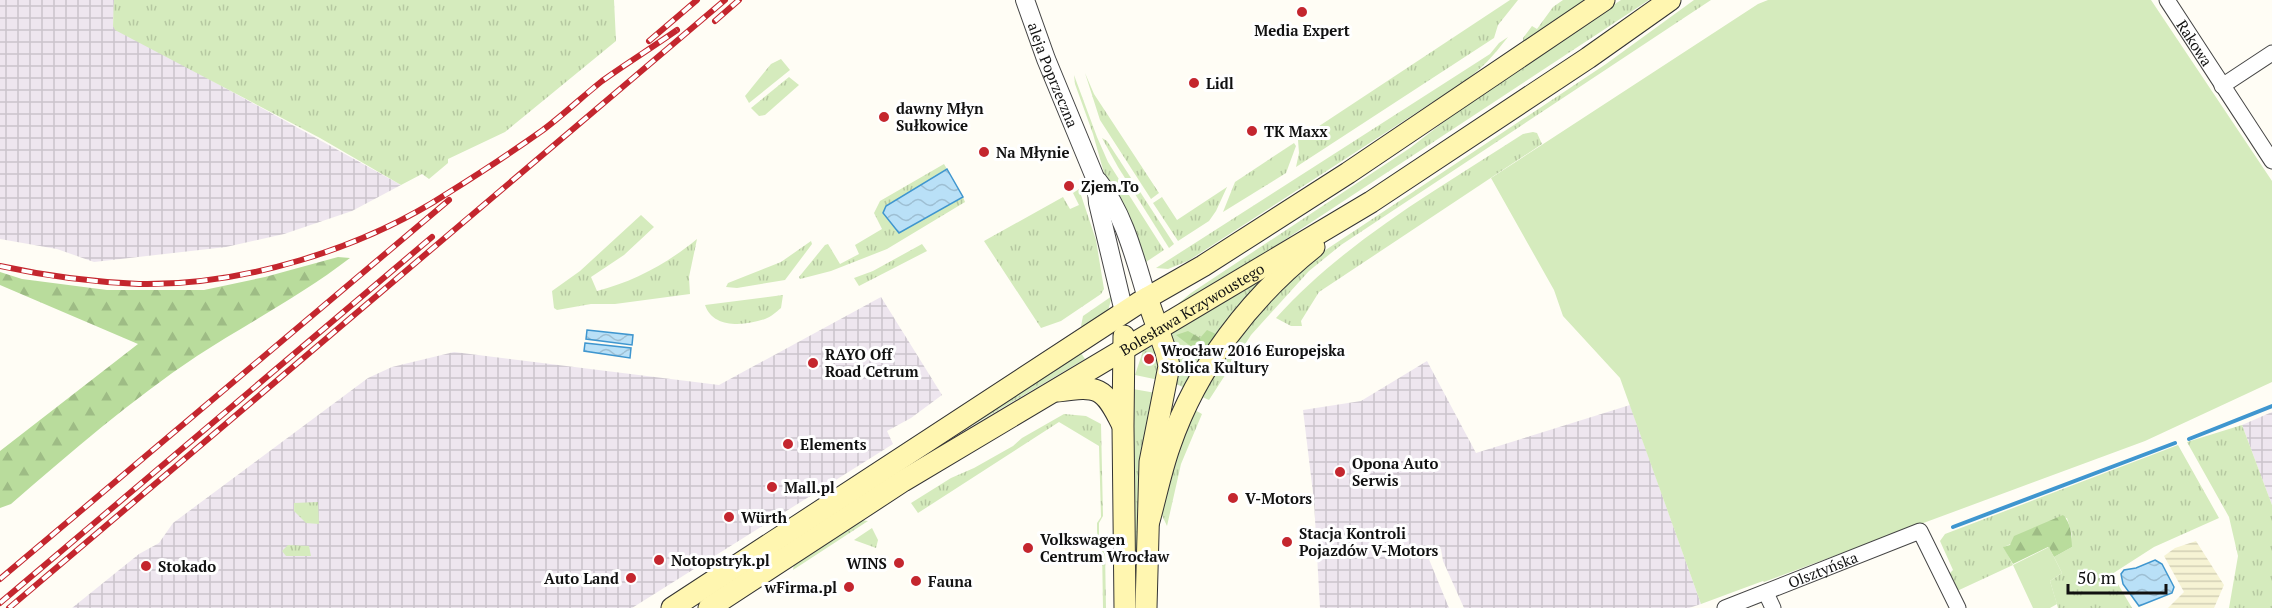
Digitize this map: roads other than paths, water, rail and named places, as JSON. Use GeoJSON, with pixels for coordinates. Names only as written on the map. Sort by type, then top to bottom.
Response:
{"type":"FeatureCollection","features":[{"type":"Feature","properties":{"kind":"main road","name":"Bolesława Krzywoustego"},"geometry":{"type":"LineString","coordinates":[[672,608],[1124,312],[1203,266],[1348,173],[1604,0]]}},
{"type":"Feature","properties":{"kind":"main road","name":"Bolesława Krzywoustego"},"geometry":{"type":"LineString","coordinates":[[709,608],[863,506],[1048,392],[1157,330],[1238,279],[1371,202],[1579,64],[1670,0]]}},
{"type":"Feature","properties":{"kind":"main road"},"geometry":{"type":"LineString","coordinates":[[1149,521],[1170,443],[1202,377],[1228,336],[1282,274],[1371,202]]}},
{"type":"Feature","properties":{"kind":"main road"},"geometry":{"type":"LineString","coordinates":[[1146,298],[1168,366],[1150,462],[1146,608]]}},
{"type":"Feature","properties":{"kind":"main road"},"geometry":{"type":"LineString","coordinates":[[1124,312],[1125,608]]}},
{"type":"Feature","properties":{"kind":"main road"},"geometry":{"type":"LineString","coordinates":[[1048,392],[1084,387],[1096,390],[1112,402],[1123,426]]}},
{"type":"Feature","properties":{"kind":"street","name":"aleja Poprzeczna"},"geometry":{"type":"LineString","coordinates":[[1025,0],[1046,59],[1096,180],[1098,203],[1124,312]]}},
{"type":"Feature","properties":{"kind":"street","name":"Rakowa"},"geometry":{"type":"LineString","coordinates":[[2167,0],[2272,161]]}},
{"type":"Feature","properties":{"kind":"street"},"geometry":{"type":"LineString","coordinates":[[2222,86],[2272,53]]}},
{"type":"Feature","properties":{"kind":"street","name":"aleja Poprzeczna"},"geometry":{"type":"LineString","coordinates":[[1096,180],[1108,194],[1119,217],[1146,298]]}},
{"type":"Feature","properties":{"kind":"street","name":"Olsztyńska"},"geometry":{"type":"LineString","coordinates":[[1725,608],[1920,531],[1958,608]]}},
{"type":"Feature","properties":{"kind":"street"},"geometry":{"type":"LineString","coordinates":[[1766,593],[1773,608]]}},
{"type":"Feature","properties":{"kind":"water"},"geometry":{"type":"Polygon","coordinates":[[[947,169],[963,197],[899,233],[883,213],[886,206],[947,169]]]}},
{"type":"Feature","properties":{"kind":"water"},"geometry":{"type":"Polygon","coordinates":[[[587,330],[633,335],[632,345],[586,339],[587,330]]]}},
{"type":"Feature","properties":{"kind":"water"},"geometry":{"type":"Polygon","coordinates":[[[585,343],[631,348],[630,358],[584,351],[585,343]]]}},
{"type":"Feature","properties":{"kind":"water"},"geometry":{"type":"Polygon","coordinates":[[[2155,560],[2162,564],[2174,587],[2172,593],[2139,606],[2123,584],[2121,574],[2124,570],[2155,560]]]}},
{"type":"Feature","properties":{"kind":"waterway"},"geometry":{"type":"LineString","coordinates":[[2189,439],[2272,406]]}},
{"type":"Feature","properties":{"kind":"waterway"},"geometry":{"type":"LineString","coordinates":[[1953,527],[2175,443]]}},
{"type":"Feature","properties":{"kind":"railway"},"geometry":{"type":"LineString","coordinates":[[649,41],[697,0]]}},
{"type":"Feature","properties":{"kind":"railway"},"geometry":{"type":"LineString","coordinates":[[9,608],[725,0]]}},
{"type":"Feature","properties":{"kind":"railway"},"geometry":{"type":"LineString","coordinates":[[715,21],[739,0]]}},
{"type":"Feature","properties":{"kind":"railway"},"geometry":{"type":"LineString","coordinates":[[0,266],[52,276],[104,282],[179,283],[260,271],[340,247],[414,213],[472,178],[543,130],[602,81],[677,30]]}},
{"type":"Feature","properties":{"kind":"railway"},"geometry":{"type":"LineString","coordinates":[[0,579],[449,200]]}},
{"type":"Feature","properties":{"kind":"railway"},"geometry":{"type":"LineString","coordinates":[[0,603],[432,237]]}},
{"type":"Feature","properties":{"kind":"place","name":"Media Expert"},"geometry":{"type":"Point","coordinates":[1302,12]}},
{"type":"Feature","properties":{"kind":"place","name":"Lidl"},"geometry":{"type":"Point","coordinates":[1194,83]}},
{"type":"Feature","properties":{"kind":"place","name":"dawny Młyn Sułkowice"},"geometry":{"type":"Point","coordinates":[884,117]}},
{"type":"Feature","properties":{"kind":"place","name":"TK Maxx"},"geometry":{"type":"Point","coordinates":[1252,131]}},
{"type":"Feature","properties":{"kind":"place","name":"Na Młynie"},"geometry":{"type":"Point","coordinates":[984,152]}},
{"type":"Feature","properties":{"kind":"place","name":"Zjem.To"},"geometry":{"type":"Point","coordinates":[1069,186]}},
{"type":"Feature","properties":{"kind":"place","name":"Wrocław 2016 Europejska Stolica Kultury"},"geometry":{"type":"Point","coordinates":[1149,359]}},
{"type":"Feature","properties":{"kind":"place","name":"RAYO Off Road Cetrum"},"geometry":{"type":"Point","coordinates":[813,363]}},
{"type":"Feature","properties":{"kind":"place","name":"Elements"},"geometry":{"type":"Point","coordinates":[788,444]}},
{"type":"Feature","properties":{"kind":"place","name":"Opona Auto Serwis"},"geometry":{"type":"Point","coordinates":[1340,472]}},
{"type":"Feature","properties":{"kind":"place","name":"Mall.pl"},"geometry":{"type":"Point","coordinates":[772,487]}},
{"type":"Feature","properties":{"kind":"place","name":"V-Motors"},"geometry":{"type":"Point","coordinates":[1233,498]}},
{"type":"Feature","properties":{"kind":"place","name":"Würth"},"geometry":{"type":"Point","coordinates":[729,517]}},
{"type":"Feature","properties":{"kind":"place","name":"Stacja Kontroli Pojazdów V-Motors"},"geometry":{"type":"Point","coordinates":[1287,542]}},
{"type":"Feature","properties":{"kind":"place","name":"Volkswagen Centrum Wrocław"},"geometry":{"type":"Point","coordinates":[1028,548]}},
{"type":"Feature","properties":{"kind":"place","name":"Notopstryk.pl"},"geometry":{"type":"Point","coordinates":[659,560]}},
{"type":"Feature","properties":{"kind":"place","name":"WINS"},"geometry":{"type":"Point","coordinates":[899,563]}},
{"type":"Feature","properties":{"kind":"place","name":"Stokado"},"geometry":{"type":"Point","coordinates":[146,566]}},
{"type":"Feature","properties":{"kind":"place","name":"Auto Land"},"geometry":{"type":"Point","coordinates":[631,578]}},
{"type":"Feature","properties":{"kind":"place","name":"Fauna"},"geometry":{"type":"Point","coordinates":[916,581]}},
{"type":"Feature","properties":{"kind":"place","name":"wFirma.pl"},"geometry":{"type":"Point","coordinates":[849,587]}}]}
